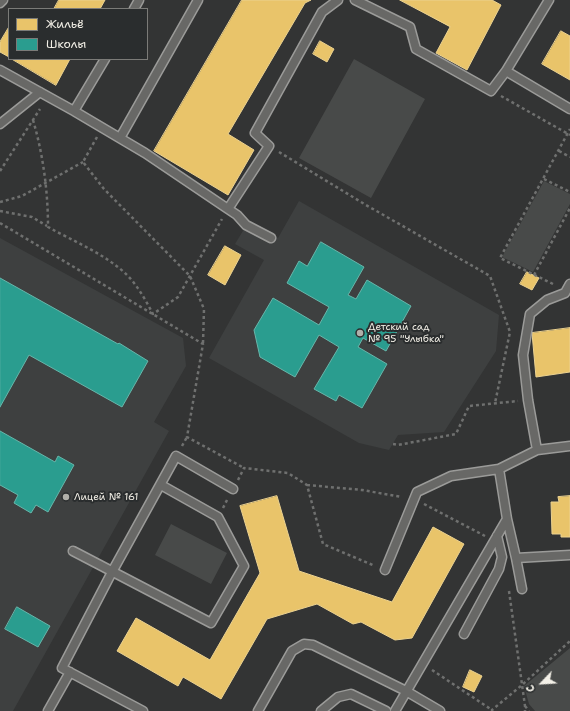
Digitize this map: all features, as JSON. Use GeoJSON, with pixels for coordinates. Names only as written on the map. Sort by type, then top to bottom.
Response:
{"type":"FeatureCollection","features":[{"type":"Feature","properties":{"kind":"lane"},"geometry":{"type":"LineString","coordinates":[[0,3],[3,0]]}},
{"type":"Feature","properties":{"kind":"lane"},"geometry":{"type":"LineString","coordinates":[[120,138],[198,0]]}},
{"type":"Feature","properties":{"kind":"lane"},"geometry":{"type":"LineString","coordinates":[[228,209],[269,146],[255,133],[322,12],[338,0]]}},
{"type":"Feature","properties":{"kind":"lane"},"geometry":{"type":"LineString","coordinates":[[355,0],[410,27],[416,49],[491,91],[506,71],[549,0]]}},
{"type":"Feature","properties":{"kind":"lane"},"geometry":{"type":"LineString","coordinates":[[74,111],[104,60]]}},
{"type":"Feature","properties":{"kind":"lane"},"geometry":{"type":"LineString","coordinates":[[0,70],[48,96],[145,153],[237,215],[246,225],[271,238]]}},
{"type":"Feature","properties":{"kind":"lane"},"geometry":{"type":"LineString","coordinates":[[506,71],[570,109]]}},
{"type":"Feature","properties":{"kind":"lane"},"geometry":{"type":"LineString","coordinates":[[0,124],[40,92]]}},
{"type":"Feature","properties":{"kind":"lane"},"geometry":{"type":"LineString","coordinates":[[537,450],[528,400],[523,355],[530,314],[547,300],[565,293],[570,284]]}},
{"type":"Feature","properties":{"kind":"lane"},"geometry":{"type":"LineString","coordinates":[[385,570],[417,492],[451,476],[498,469],[537,450],[570,446]]}},
{"type":"Feature","properties":{"kind":"lane"},"geometry":{"type":"LineString","coordinates":[[142,711],[62,668],[112,572],[161,486],[176,456],[233,489]]}},
{"type":"Feature","properties":{"kind":"lane"},"geometry":{"type":"LineString","coordinates":[[498,469],[522,588]]}},
{"type":"Feature","properties":{"kind":"lane"},"geometry":{"type":"LineString","coordinates":[[73,551],[211,623],[244,566],[218,517],[161,486]]}},
{"type":"Feature","properties":{"kind":"lane"},"geometry":{"type":"LineString","coordinates":[[395,711],[507,519]]}},
{"type":"Feature","properties":{"kind":"lane"},"geometry":{"type":"LineString","coordinates":[[464,634],[499,569],[502,557],[497,536]]}},
{"type":"Feature","properties":{"kind":"lane"},"geometry":{"type":"LineString","coordinates":[[516,558],[570,556]]}},
{"type":"Feature","properties":{"kind":"lane"},"geometry":{"type":"LineString","coordinates":[[258,711],[292,651],[304,644],[312,645],[406,691],[440,711]]}},
{"type":"Feature","properties":{"kind":"lane"},"geometry":{"type":"LineString","coordinates":[[48,711],[70,672]]}},
{"type":"Feature","properties":{"kind":"lane"},"geometry":{"type":"LineString","coordinates":[[321,711],[338,697],[351,694],[386,711]]}},
{"type":"Feature","properties":{"kind":"path"},"geometry":{"type":"LineString","coordinates":[[491,91],[569,135]]}},
{"type":"Feature","properties":{"kind":"path"},"geometry":{"type":"LineString","coordinates":[[0,172],[48,96]]}},
{"type":"Feature","properties":{"kind":"path"},"geometry":{"type":"LineString","coordinates":[[33,120],[39,139],[48,201],[48,227]]}},
{"type":"Feature","properties":{"kind":"path"},"geometry":{"type":"LineString","coordinates":[[0,202],[22,196],[83,162],[102,127]]}},
{"type":"Feature","properties":{"kind":"path"},"geometry":{"type":"LineString","coordinates":[[565,293],[550,283],[500,258],[558,151],[569,135],[570,129]]}},
{"type":"Feature","properties":{"kind":"path"},"geometry":{"type":"LineString","coordinates":[[269,146],[366,205],[490,276],[510,332],[494,403]]}},
{"type":"Feature","properties":{"kind":"path"},"geometry":{"type":"LineString","coordinates":[[558,151],[570,157]]}},
{"type":"Feature","properties":{"kind":"path"},"geometry":{"type":"LineString","coordinates":[[83,162],[104,189],[190,276],[204,309],[203,344],[187,437],[244,468],[288,473],[307,485],[323,544],[385,570]]}},
{"type":"Feature","properties":{"kind":"path"},"geometry":{"type":"LineString","coordinates":[[544,179],[570,192]]}},
{"type":"Feature","properties":{"kind":"path"},"geometry":{"type":"LineString","coordinates":[[534,275],[570,208]]}},
{"type":"Feature","properties":{"kind":"path"},"geometry":{"type":"LineString","coordinates":[[153,314],[178,296],[228,209]]}},
{"type":"Feature","properties":{"kind":"path"},"geometry":{"type":"LineString","coordinates":[[0,211],[32,217],[106,259],[127,275],[144,298],[153,314]]}},
{"type":"Feature","properties":{"kind":"path"},"geometry":{"type":"LineString","coordinates":[[0,223],[203,344]]}},
{"type":"Feature","properties":{"kind":"path"},"geometry":{"type":"LineString","coordinates":[[393,444],[398,445],[456,434],[469,406],[528,400]]}},
{"type":"Feature","properties":{"kind":"path"},"geometry":{"type":"LineString","coordinates":[[218,517],[244,468]]}},
{"type":"Feature","properties":{"kind":"path"},"geometry":{"type":"LineString","coordinates":[[519,578],[512,582],[509,588],[525,711]]}},
{"type":"Feature","properties":{"kind":"path"},"geometry":{"type":"LineString","coordinates":[[422,664],[492,710],[570,641]]}},
{"type":"Feature","properties":{"kind":"path"},"geometry":{"type":"LineString","coordinates":[[525,706],[529,711]]}},
{"type":"Feature","properties":{"kind":"shaded area"},"geometry":{"type":"Polygon","coordinates":[[[354,59],[425,99],[371,198],[299,158],[354,59]]]}},
{"type":"Feature","properties":{"kind":"shaded area"},"geometry":{"type":"Polygon","coordinates":[[[544,181],[570,194],[570,204],[533,272],[502,257],[544,181]]]}},
{"type":"Feature","properties":{"kind":"shaded area","name":"Детский сад № 95 \"Улыбка\""},"geometry":{"type":"Polygon","coordinates":[[[299,201],[499,315],[496,351],[444,432],[398,435],[389,450],[359,443],[209,358],[264,260],[235,244],[249,221],[278,238],[299,201]]]}},
{"type":"Feature","properties":{"kind":"shaded area","name":"Лицей № 161"},"geometry":{"type":"Polygon","coordinates":[[[0,238],[183,338],[186,366],[154,422],[169,431],[13,711],[0,711],[0,238]]]}},
{"type":"Feature","properties":{"kind":"shaded area"},"geometry":{"type":"Polygon","coordinates":[[[171,524],[227,553],[211,584],[155,555],[171,524]]]}},
{"type":"Feature","properties":{"kind":"shaded area"},"geometry":{"type":"Polygon","coordinates":[[[570,648],[570,711],[535,711],[529,704],[524,686],[570,648]]]}},
{"type":"Feature","properties":{"kind":"building: Жильё"},"geometry":{"type":"Polygon","coordinates":[[[59,0],[105,0],[101,8],[55,8],[59,0]]]}},
{"type":"Feature","properties":{"kind":"building: Жильё"},"geometry":{"type":"Polygon","coordinates":[[[242,0],[311,0],[305,3],[228,134],[254,150],[228,195],[154,151],[242,0]]]}},
{"type":"Feature","properties":{"kind":"building: Жильё"},"geometry":{"type":"Polygon","coordinates":[[[400,0],[492,0],[501,5],[467,70],[436,53],[450,27],[400,0]]]}},
{"type":"Feature","properties":{"kind":"building: Жильё"},"geometry":{"type":"Polygon","coordinates":[[[8,29],[8,56],[0,52],[0,42],[8,29]]]}},
{"type":"Feature","properties":{"kind":"building: Жильё"},"geometry":{"type":"Polygon","coordinates":[[[561,31],[570,36],[570,80],[542,64],[561,31]]]}},
{"type":"Feature","properties":{"kind":"building: Жильё"},"geometry":{"type":"Polygon","coordinates":[[[320,41],[334,49],[327,62],[313,54],[320,41]]]}},
{"type":"Feature","properties":{"kind":"building: Жильё"},"geometry":{"type":"Polygon","coordinates":[[[14,60],[69,60],[56,85],[14,60]]]}},
{"type":"Feature","properties":{"kind":"building: Жильё"},"geometry":{"type":"Polygon","coordinates":[[[225,246],[241,255],[225,285],[208,275],[225,246]]]}},
{"type":"Feature","properties":{"kind":"building: Жильё"},"geometry":{"type":"Polygon","coordinates":[[[527,272],[539,278],[532,290],[520,284],[527,272]]]}},
{"type":"Feature","properties":{"kind":"building: Жильё"},"geometry":{"type":"Polygon","coordinates":[[[570,328],[570,372],[536,377],[532,333],[570,328]]]}},
{"type":"Feature","properties":{"kind":"building: Жильё"},"geometry":{"type":"Polygon","coordinates":[[[277,496],[299,571],[392,602],[433,527],[464,544],[412,638],[395,640],[361,622],[353,624],[317,604],[267,619],[221,699],[183,677],[178,686],[117,651],[136,618],[210,660],[260,573],[240,506],[277,496]]]}},
{"type":"Feature","properties":{"kind":"building: Жильё"},"geometry":{"type":"Polygon","coordinates":[[[570,496],[570,537],[561,537],[561,534],[552,534],[551,502],[559,502],[558,497],[570,496]]]}},
{"type":"Feature","properties":{"kind":"building: Жильё"},"geometry":{"type":"Polygon","coordinates":[[[470,670],[482,676],[474,692],[463,687],[470,670]]]}},
{"type":"Feature","properties":{"kind":"building: Школы"},"geometry":{"type":"Polygon","coordinates":[[[321,242],[364,267],[348,295],[356,299],[367,280],[411,306],[386,351],[363,338],[358,347],[387,364],[362,408],[339,395],[336,401],[314,389],[339,347],[319,335],[295,377],[260,357],[254,330],[273,298],[319,325],[329,307],[287,283],[299,261],[307,266],[321,242]]]}},
{"type":"Feature","properties":{"kind":"building: Школы"},"geometry":{"type":"Polygon","coordinates":[[[0,278],[118,344],[119,343],[148,361],[122,407],[29,355],[0,407],[0,278]]]}},
{"type":"Feature","properties":{"kind":"building: Школы"},"geometry":{"type":"Polygon","coordinates":[[[0,431],[55,462],[58,456],[74,465],[48,512],[36,505],[31,513],[14,503],[18,495],[0,485],[0,431]]]}},
{"type":"Feature","properties":{"kind":"building: Школы"},"geometry":{"type":"Polygon","coordinates":[[[17,607],[50,626],[38,647],[5,629],[17,607]]]}},
{"type":"Feature","properties":{"kind":"place","name":"Детский сад № 95 \"Улыбка\""},"geometry":{"type":"Point","coordinates":[360,333]}},
{"type":"Feature","properties":{"kind":"place","name":"Лицей № 161"},"geometry":{"type":"Point","coordinates":[66,497]}}]}
